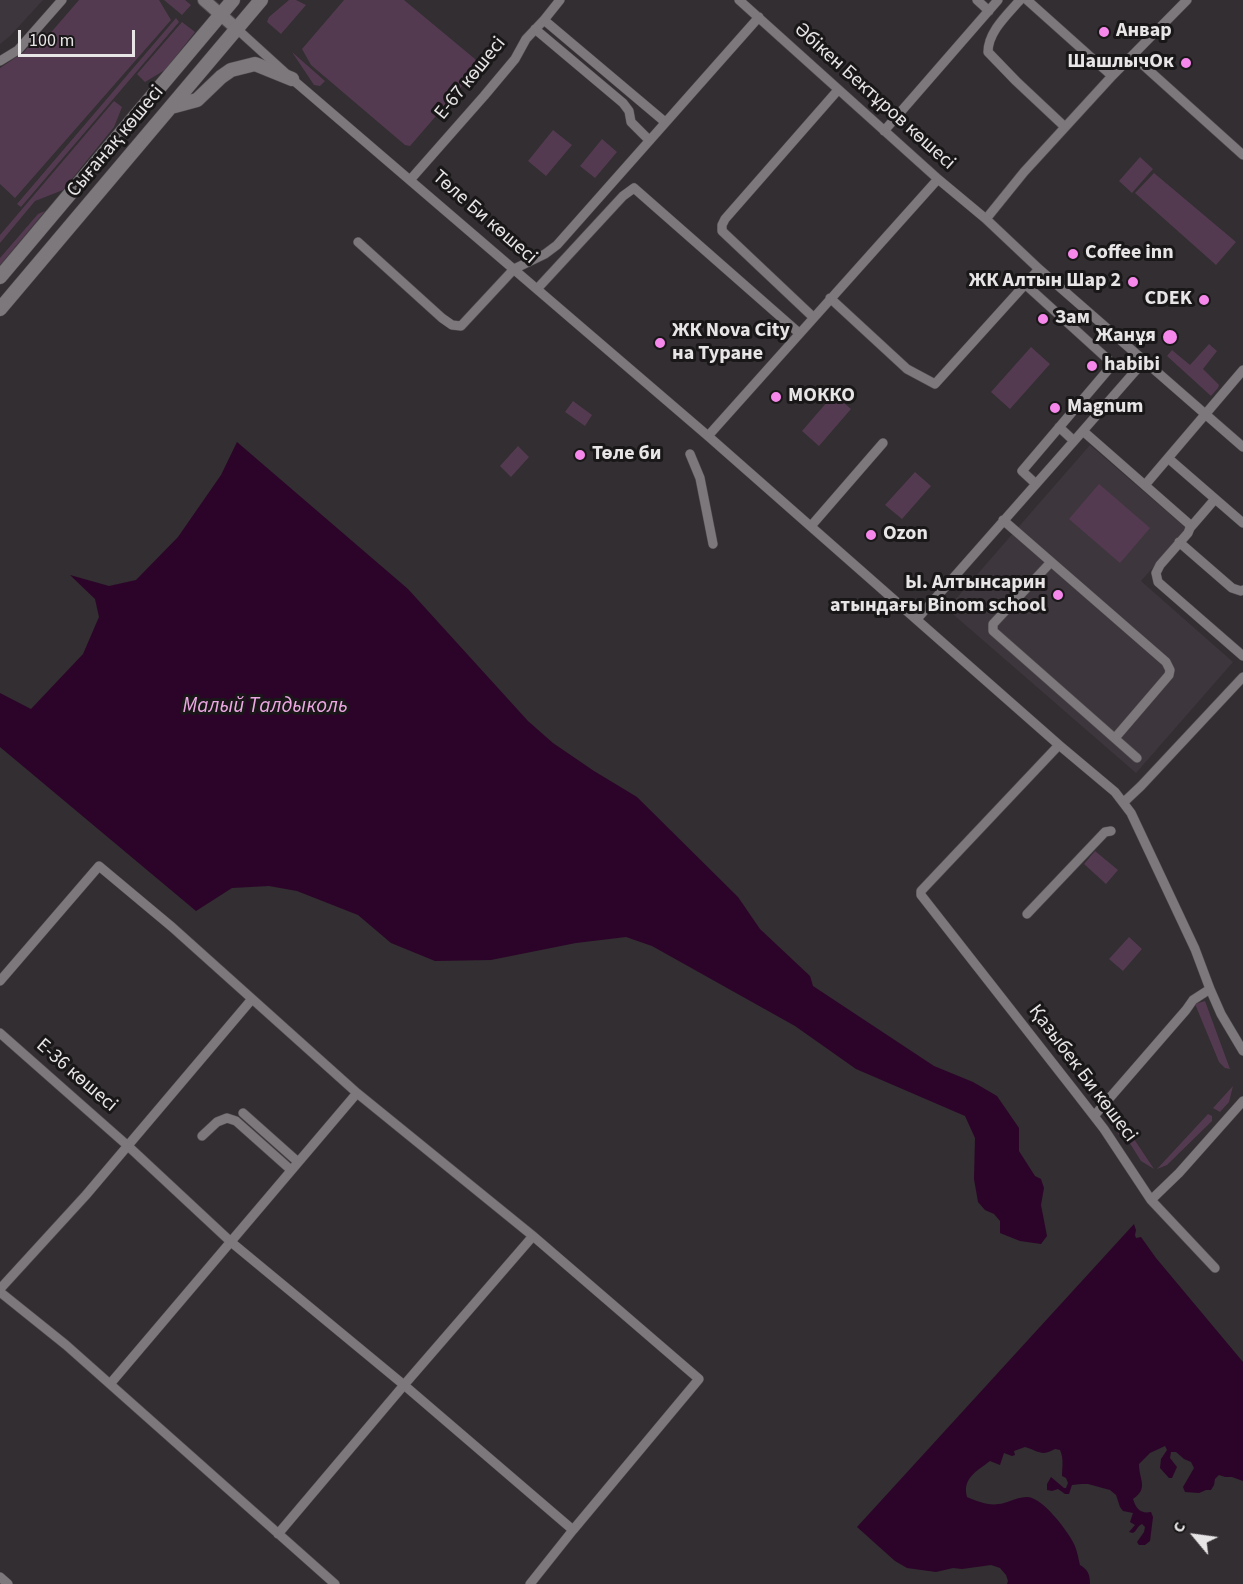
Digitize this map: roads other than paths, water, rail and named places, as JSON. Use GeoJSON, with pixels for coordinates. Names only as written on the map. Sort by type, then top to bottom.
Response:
{"type":"FeatureCollection","features":[{"type":"Feature","properties":{"kind":"main road","name":"Сығанақ көшесі"},"geometry":{"type":"LineString","coordinates":[[0,277],[233,0]]}},
{"type":"Feature","properties":{"kind":"main road","name":"Сығанақ көшесі"},"geometry":{"type":"LineString","coordinates":[[0,309],[261,0]]}},
{"type":"Feature","properties":{"kind":"main road"},"geometry":{"type":"LineString","coordinates":[[171,107],[197,100],[220,76],[231,69],[255,64],[292,79]]}},
{"type":"Feature","properties":{"kind":"street"},"geometry":{"type":"LineString","coordinates":[[0,61],[18,50],[62,0]]}},
{"type":"Feature","properties":{"kind":"street"},"geometry":{"type":"LineString","coordinates":[[204,0],[237,29]]}},
{"type":"Feature","properties":{"kind":"street","name":"Е-67 көшесі"},"geometry":{"type":"LineString","coordinates":[[410,180],[515,59],[526,39],[560,0]]}},
{"type":"Feature","properties":{"kind":"street","name":"Әбікен Бектұров көшесі"},"geometry":{"type":"LineString","coordinates":[[740,0],[1039,269],[1243,447]]}},
{"type":"Feature","properties":{"kind":"street"},"geometry":{"type":"LineString","coordinates":[[977,0],[989,11]]}},
{"type":"Feature","properties":{"kind":"street"},"geometry":{"type":"LineString","coordinates":[[884,131],[998,0]]}},
{"type":"Feature","properties":{"kind":"street"},"geometry":{"type":"LineString","coordinates":[[1020,0],[997,28],[988,43],[988,52],[1008,74],[1065,127]]}},
{"type":"Feature","properties":{"kind":"street"},"geometry":{"type":"LineString","coordinates":[[1027,0],[1112,76]]}},
{"type":"Feature","properties":{"kind":"street"},"geometry":{"type":"LineString","coordinates":[[986,219],[1023,172],[1112,76],[1187,0]]}},
{"type":"Feature","properties":{"kind":"street"},"geometry":{"type":"LineString","coordinates":[[358,242],[442,318],[452,325],[461,326],[514,269],[545,254],[557,245],[759,17]]}},
{"type":"Feature","properties":{"kind":"street"},"geometry":{"type":"LineString","coordinates":[[544,20],[666,122]]}},
{"type":"Feature","properties":{"kind":"street","name":"Төле Би көшесі"},"geometry":{"type":"LineString","coordinates":[[237,29],[1115,792],[1131,813],[1195,949],[1210,989]]}},
{"type":"Feature","properties":{"kind":"street"},"geometry":{"type":"LineString","coordinates":[[535,29],[623,103],[629,111],[631,122],[649,140]]}},
{"type":"Feature","properties":{"kind":"street"},"geometry":{"type":"LineString","coordinates":[[1132,56],[1243,155]]}},
{"type":"Feature","properties":{"kind":"street"},"geometry":{"type":"LineString","coordinates":[[813,317],[721,229],[725,219],[838,90]]}},
{"type":"Feature","properties":{"kind":"street"},"geometry":{"type":"LineString","coordinates":[[708,436],[938,179]]}},
{"type":"Feature","properties":{"kind":"street"},"geometry":{"type":"LineString","coordinates":[[537,289],[623,196],[634,188],[799,333]]}},
{"type":"Feature","properties":{"kind":"street"},"geometry":{"type":"LineString","coordinates":[[830,298],[907,369],[935,384],[1039,269]]}},
{"type":"Feature","properties":{"kind":"street"},"geometry":{"type":"LineString","coordinates":[[1026,285],[1113,364],[1022,471],[1036,484]]}},
{"type":"Feature","properties":{"kind":"street"},"geometry":{"type":"LineString","coordinates":[[916,619],[1144,362]]}},
{"type":"Feature","properties":{"kind":"street"},"geometry":{"type":"LineString","coordinates":[[1145,485],[1243,370]]}},
{"type":"Feature","properties":{"kind":"street"},"geometry":{"type":"LineString","coordinates":[[1059,427],[1074,441]]}},
{"type":"Feature","properties":{"kind":"street"},"geometry":{"type":"LineString","coordinates":[[1083,431],[1185,519],[1190,528]]}},
{"type":"Feature","properties":{"kind":"street"},"geometry":{"type":"LineString","coordinates":[[811,526],[883,443]]}},
{"type":"Feature","properties":{"kind":"street"},"geometry":{"type":"LineString","coordinates":[[690,454],[700,478],[713,543]]}},
{"type":"Feature","properties":{"kind":"street"},"geometry":{"type":"LineString","coordinates":[[1168,458],[1243,523]]}},
{"type":"Feature","properties":{"kind":"street"},"geometry":{"type":"LineString","coordinates":[[1215,499],[1160,565],[1156,573],[1158,582],[1243,656]]}},
{"type":"Feature","properties":{"kind":"street"},"geometry":{"type":"LineString","coordinates":[[1004,520],[1166,662],[1170,670],[1169,675],[1115,738]]}},
{"type":"Feature","properties":{"kind":"street"},"geometry":{"type":"LineString","coordinates":[[1179,542],[1232,588],[1243,590]]}},
{"type":"Feature","properties":{"kind":"street"},"geometry":{"type":"LineString","coordinates":[[1051,562],[993,624],[993,631],[1137,758]]}},
{"type":"Feature","properties":{"kind":"street"},"geometry":{"type":"LineString","coordinates":[[1124,802],[1243,677]]}},
{"type":"Feature","properties":{"kind":"street","name":"Қазыбек Би көшесі"},"geometry":{"type":"LineString","coordinates":[[1059,745],[921,891],[921,895],[1094,1116],[1151,1200],[1215,1268]]}},
{"type":"Feature","properties":{"kind":"street"},"geometry":{"type":"LineString","coordinates":[[1027,914],[1105,831],[1111,831]]}},
{"type":"Feature","properties":{"kind":"street"},"geometry":{"type":"LineString","coordinates":[[0,981],[99,866],[172,927],[357,1093],[532,1236],[699,1379],[530,1584]]}},
{"type":"Feature","properties":{"kind":"street"},"geometry":{"type":"LineString","coordinates":[[1094,1116],[1193,1000],[1210,989],[1221,1014],[1243,1051]]}},
{"type":"Feature","properties":{"kind":"street"},"geometry":{"type":"LineString","coordinates":[[252,999],[86,1195],[0,1290],[66,1345],[335,1584]]}},
{"type":"Feature","properties":{"kind":"street","name":"Е-36 көшесі"},"geometry":{"type":"LineString","coordinates":[[0,1034],[128,1146],[231,1242],[404,1384],[573,1530]]}},
{"type":"Feature","properties":{"kind":"street"},"geometry":{"type":"LineString","coordinates":[[110,1384],[357,1093]]}},
{"type":"Feature","properties":{"kind":"street"},"geometry":{"type":"LineString","coordinates":[[1151,1200],[1179,1173],[1243,1101]]}},
{"type":"Feature","properties":{"kind":"street"},"geometry":{"type":"LineString","coordinates":[[243,1113],[298,1162]]}},
{"type":"Feature","properties":{"kind":"street"},"geometry":{"type":"LineString","coordinates":[[202,1136],[217,1122],[227,1118],[236,1121],[291,1170]]}},
{"type":"Feature","properties":{"kind":"street"},"geometry":{"type":"LineString","coordinates":[[278,1534],[532,1236]]}},
{"type":"Feature","properties":{"kind":"street"},"geometry":{"type":"LineString","coordinates":[[0,1577],[8,1584]]}},
{"type":"Feature","properties":{"kind":"water","name":"Малый Талдыколь"},"geometry":{"type":"Polygon","coordinates":[[[237,442],[408,589],[528,721],[553,743],[637,797],[738,897],[760,929],[810,976],[813,986],[934,1066],[973,1082],[997,1096],[1019,1128],[1019,1151],[1035,1176],[1041,1179],[1044,1188],[1041,1205],[1047,1236],[1041,1244],[1020,1241],[1000,1233],[1000,1221],[978,1202],[974,1179],[975,1138],[965,1116],[856,1069],[795,1026],[652,946],[626,937],[576,943],[491,960],[435,961],[391,943],[358,915],[297,891],[269,886],[232,888],[196,911],[0,747],[0,693],[31,709],[83,654],[99,617],[95,599],[70,575],[109,586],[136,580],[178,537],[221,475],[237,442]]]}},
{"type":"Feature","properties":{"kind":"water"},"geometry":{"type":"Polygon","coordinates":[[[1134,1224],[1136,1238],[1141,1237],[1243,1362],[1243,1481],[1219,1475],[1211,1490],[1199,1493],[1185,1492],[1183,1487],[1194,1468],[1191,1462],[1176,1452],[1171,1452],[1170,1458],[1177,1467],[1172,1478],[1169,1478],[1160,1468],[1161,1459],[1167,1450],[1165,1446],[1150,1453],[1139,1464],[1142,1487],[1133,1499],[1139,1510],[1151,1512],[1153,1517],[1150,1541],[1145,1545],[1139,1545],[1137,1542],[1145,1527],[1142,1524],[1133,1533],[1129,1532],[1135,1525],[1130,1522],[1133,1513],[1123,1511],[1116,1495],[1110,1490],[1088,1484],[1072,1485],[1069,1494],[1058,1489],[1047,1490],[1051,1477],[1064,1488],[1068,1483],[1062,1476],[1060,1450],[1055,1449],[1043,1453],[1025,1447],[1014,1451],[1015,1455],[1012,1456],[1004,1453],[1000,1465],[990,1461],[976,1472],[967,1485],[967,1497],[989,1504],[999,1504],[1027,1497],[1040,1502],[1070,1536],[1076,1547],[1080,1565],[1088,1573],[1090,1584],[1007,1584],[1006,1575],[1000,1568],[991,1565],[953,1568],[936,1572],[907,1568],[895,1561],[857,1527],[1134,1224]]]}},
{"type":"Feature","properties":{"kind":"place","name":"Анвар"},"geometry":{"type":"Point","coordinates":[1104,32]}},
{"type":"Feature","properties":{"kind":"place","name":"ШашлычОк"},"geometry":{"type":"Point","coordinates":[1186,63]}},
{"type":"Feature","properties":{"kind":"place","name":"Coffee inn"},"geometry":{"type":"Point","coordinates":[1073,254]}},
{"type":"Feature","properties":{"kind":"place","name":"ЖК Алтын Шар 2"},"geometry":{"type":"Point","coordinates":[1133,282]}},
{"type":"Feature","properties":{"kind":"place","name":"CDEK"},"geometry":{"type":"Point","coordinates":[1204,300]}},
{"type":"Feature","properties":{"kind":"place","name":"Зам"},"geometry":{"type":"Point","coordinates":[1043,319]}},
{"type":"Feature","properties":{"kind":"place","name":"Жанұя"},"geometry":{"type":"Point","coordinates":[1170,337]}},
{"type":"Feature","properties":{"kind":"place","name":"ЖК Nova City на Туране"},"geometry":{"type":"Point","coordinates":[660,343]}},
{"type":"Feature","properties":{"kind":"place","name":"habibi"},"geometry":{"type":"Point","coordinates":[1092,366]}},
{"type":"Feature","properties":{"kind":"place","name":"МОККО"},"geometry":{"type":"Point","coordinates":[776,397]}},
{"type":"Feature","properties":{"kind":"place","name":"Magnum"},"geometry":{"type":"Point","coordinates":[1055,408]}},
{"type":"Feature","properties":{"kind":"place","name":"Төле би"},"geometry":{"type":"Point","coordinates":[580,455]}},
{"type":"Feature","properties":{"kind":"place","name":"Ozon"},"geometry":{"type":"Point","coordinates":[871,535]}},
{"type":"Feature","properties":{"kind":"place","name":"Ы. Алтынсарин атындағы Binom school"},"geometry":{"type":"Point","coordinates":[1058,595]}}]}
